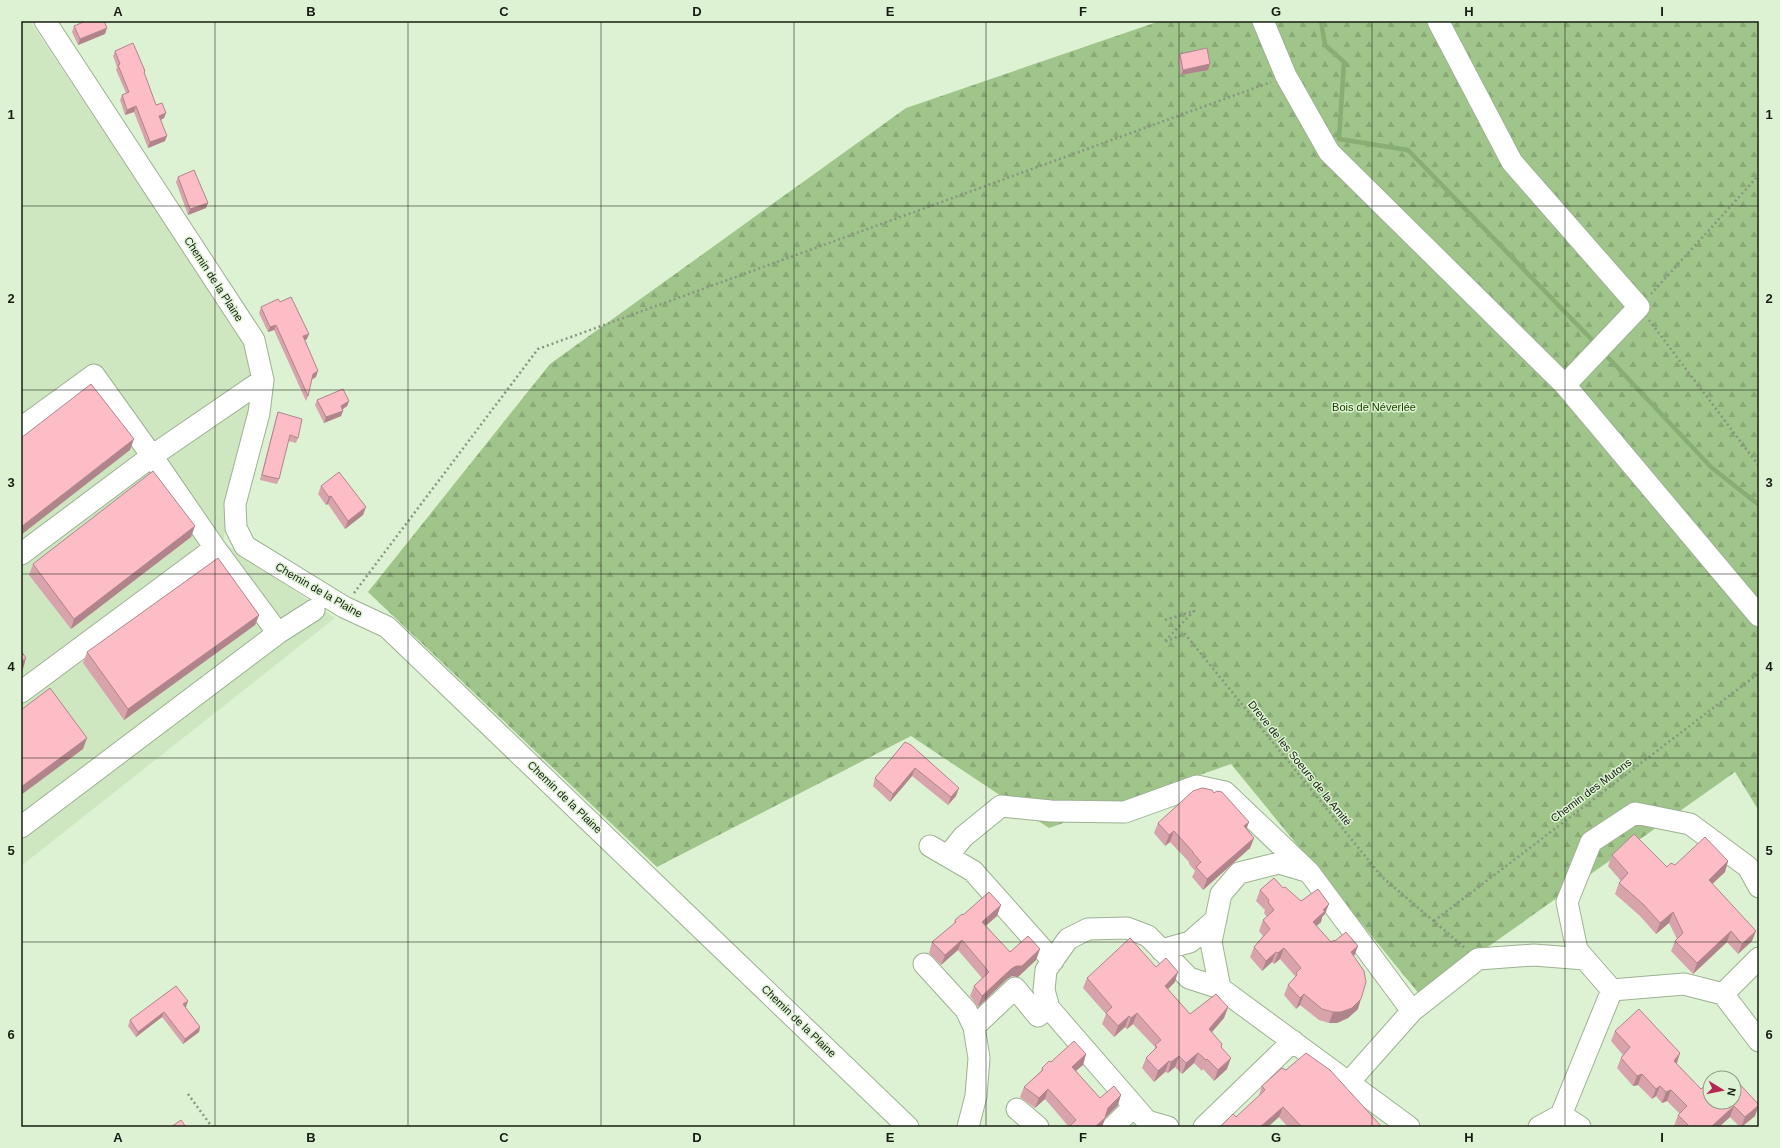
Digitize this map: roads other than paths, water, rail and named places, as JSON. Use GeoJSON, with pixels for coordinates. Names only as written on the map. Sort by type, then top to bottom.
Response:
{"type":"FeatureCollection","features":[{"type":"Feature","properties":{"kind":"street","name":"Chemin de la Plaine"},"geometry":{"type":"LineString","coordinates":[[45,21],[254,340],[262,380],[259,413],[235,504],[236,528],[245,546],[344,607],[387,627],[908,1127]]}},
{"type":"Feature","properties":{"kind":"street"},"geometry":{"type":"LineString","coordinates":[[1264,21],[1286,76],[1329,152],[1565,385],[1759,616]]}},
{"type":"Feature","properties":{"kind":"street"},"geometry":{"type":"LineString","coordinates":[[1438,21],[1512,162],[1639,307],[1565,385]]}},
{"type":"Feature","properties":{"kind":"street"},"geometry":{"type":"LineString","coordinates":[[21,428],[94,375],[215,548],[278,633]]}},
{"type":"Feature","properties":{"kind":"street"},"geometry":{"type":"LineString","coordinates":[[21,554],[152,456],[262,380]]}},
{"type":"Feature","properties":{"kind":"street"},"geometry":{"type":"LineString","coordinates":[[21,692],[215,548]]}},
{"type":"Feature","properties":{"kind":"street"},"geometry":{"type":"LineString","coordinates":[[21,827],[278,633],[314,610]]}},
{"type":"Feature","properties":{"kind":"street"},"geometry":{"type":"LineString","coordinates":[[948,856],[963,838],[1001,806],[1051,811],[1125,812],[1197,786],[1225,792],[1309,872],[1412,1011]]}},
{"type":"Feature","properties":{"kind":"street"},"geometry":{"type":"LineString","coordinates":[[1612,990],[1577,950],[1567,902],[1591,842],[1635,813],[1690,824],[1748,867],[1759,887]]}},
{"type":"Feature","properties":{"kind":"street"},"geometry":{"type":"LineString","coordinates":[[930,846],[973,871],[1052,961]]}},
{"type":"Feature","properties":{"kind":"street"},"geometry":{"type":"LineString","coordinates":[[1220,988],[1211,942],[1221,894],[1240,873],[1279,863],[1309,872]]}},
{"type":"Feature","properties":{"kind":"street"},"geometry":{"type":"LineString","coordinates":[[1161,950],[1190,942],[1216,918]]}},
{"type":"Feature","properties":{"kind":"street"},"geometry":{"type":"LineString","coordinates":[[1168,1127],[1144,1118],[1049,1008],[1044,990],[1046,970],[1068,939],[1088,929],[1127,928],[1148,936],[1189,978],[1220,988],[1409,1127]]}},
{"type":"Feature","properties":{"kind":"street"},"geometry":{"type":"LineString","coordinates":[[1349,1082],[1412,1011],[1478,959],[1534,954],[1585,959]]}},
{"type":"Feature","properties":{"kind":"street"},"geometry":{"type":"LineString","coordinates":[[1724,994],[1759,958]]}},
{"type":"Feature","properties":{"kind":"street"},"geometry":{"type":"LineString","coordinates":[[924,964],[966,1010],[974,1027],[979,1058],[976,1096],[968,1127]]}},
{"type":"Feature","properties":{"kind":"street"},"geometry":{"type":"LineString","coordinates":[[1612,990],[1684,984],[1724,994],[1759,1041]]}},
{"type":"Feature","properties":{"kind":"street"},"geometry":{"type":"LineString","coordinates":[[974,1027],[1015,988],[1038,1016],[1049,1008]]}},
{"type":"Feature","properties":{"kind":"street"},"geometry":{"type":"LineString","coordinates":[[1539,1127],[1561,1115],[1612,990]]}},
{"type":"Feature","properties":{"kind":"street"},"geometry":{"type":"LineString","coordinates":[[1204,1127],[1293,1041]]}},
{"type":"Feature","properties":{"kind":"street"},"geometry":{"type":"LineString","coordinates":[[1017,1109],[1038,1127]]}},
{"type":"Feature","properties":{"kind":"street"},"geometry":{"type":"LineString","coordinates":[[1561,1115],[1580,1127]]}},
{"type":"Feature","properties":{"kind":"street"},"geometry":{"type":"LineString","coordinates":[[1113,1127],[1144,1118]]}},
{"type":"Feature","properties":{"kind":"waterway"},"geometry":{"type":"LineString","coordinates":[[1321,21],[1325,45],[1344,62],[1339,139],[1408,150],[1597,345]]}},
{"type":"Feature","properties":{"kind":"waterway"},"geometry":{"type":"LineString","coordinates":[[1603,352],[1711,467],[1759,505]]}},
{"type":"Feature","properties":{"kind":"park label","name":"Bois de Néverlée"},"geometry":{"type":"Point","coordinates":[1374,407]}}]}
